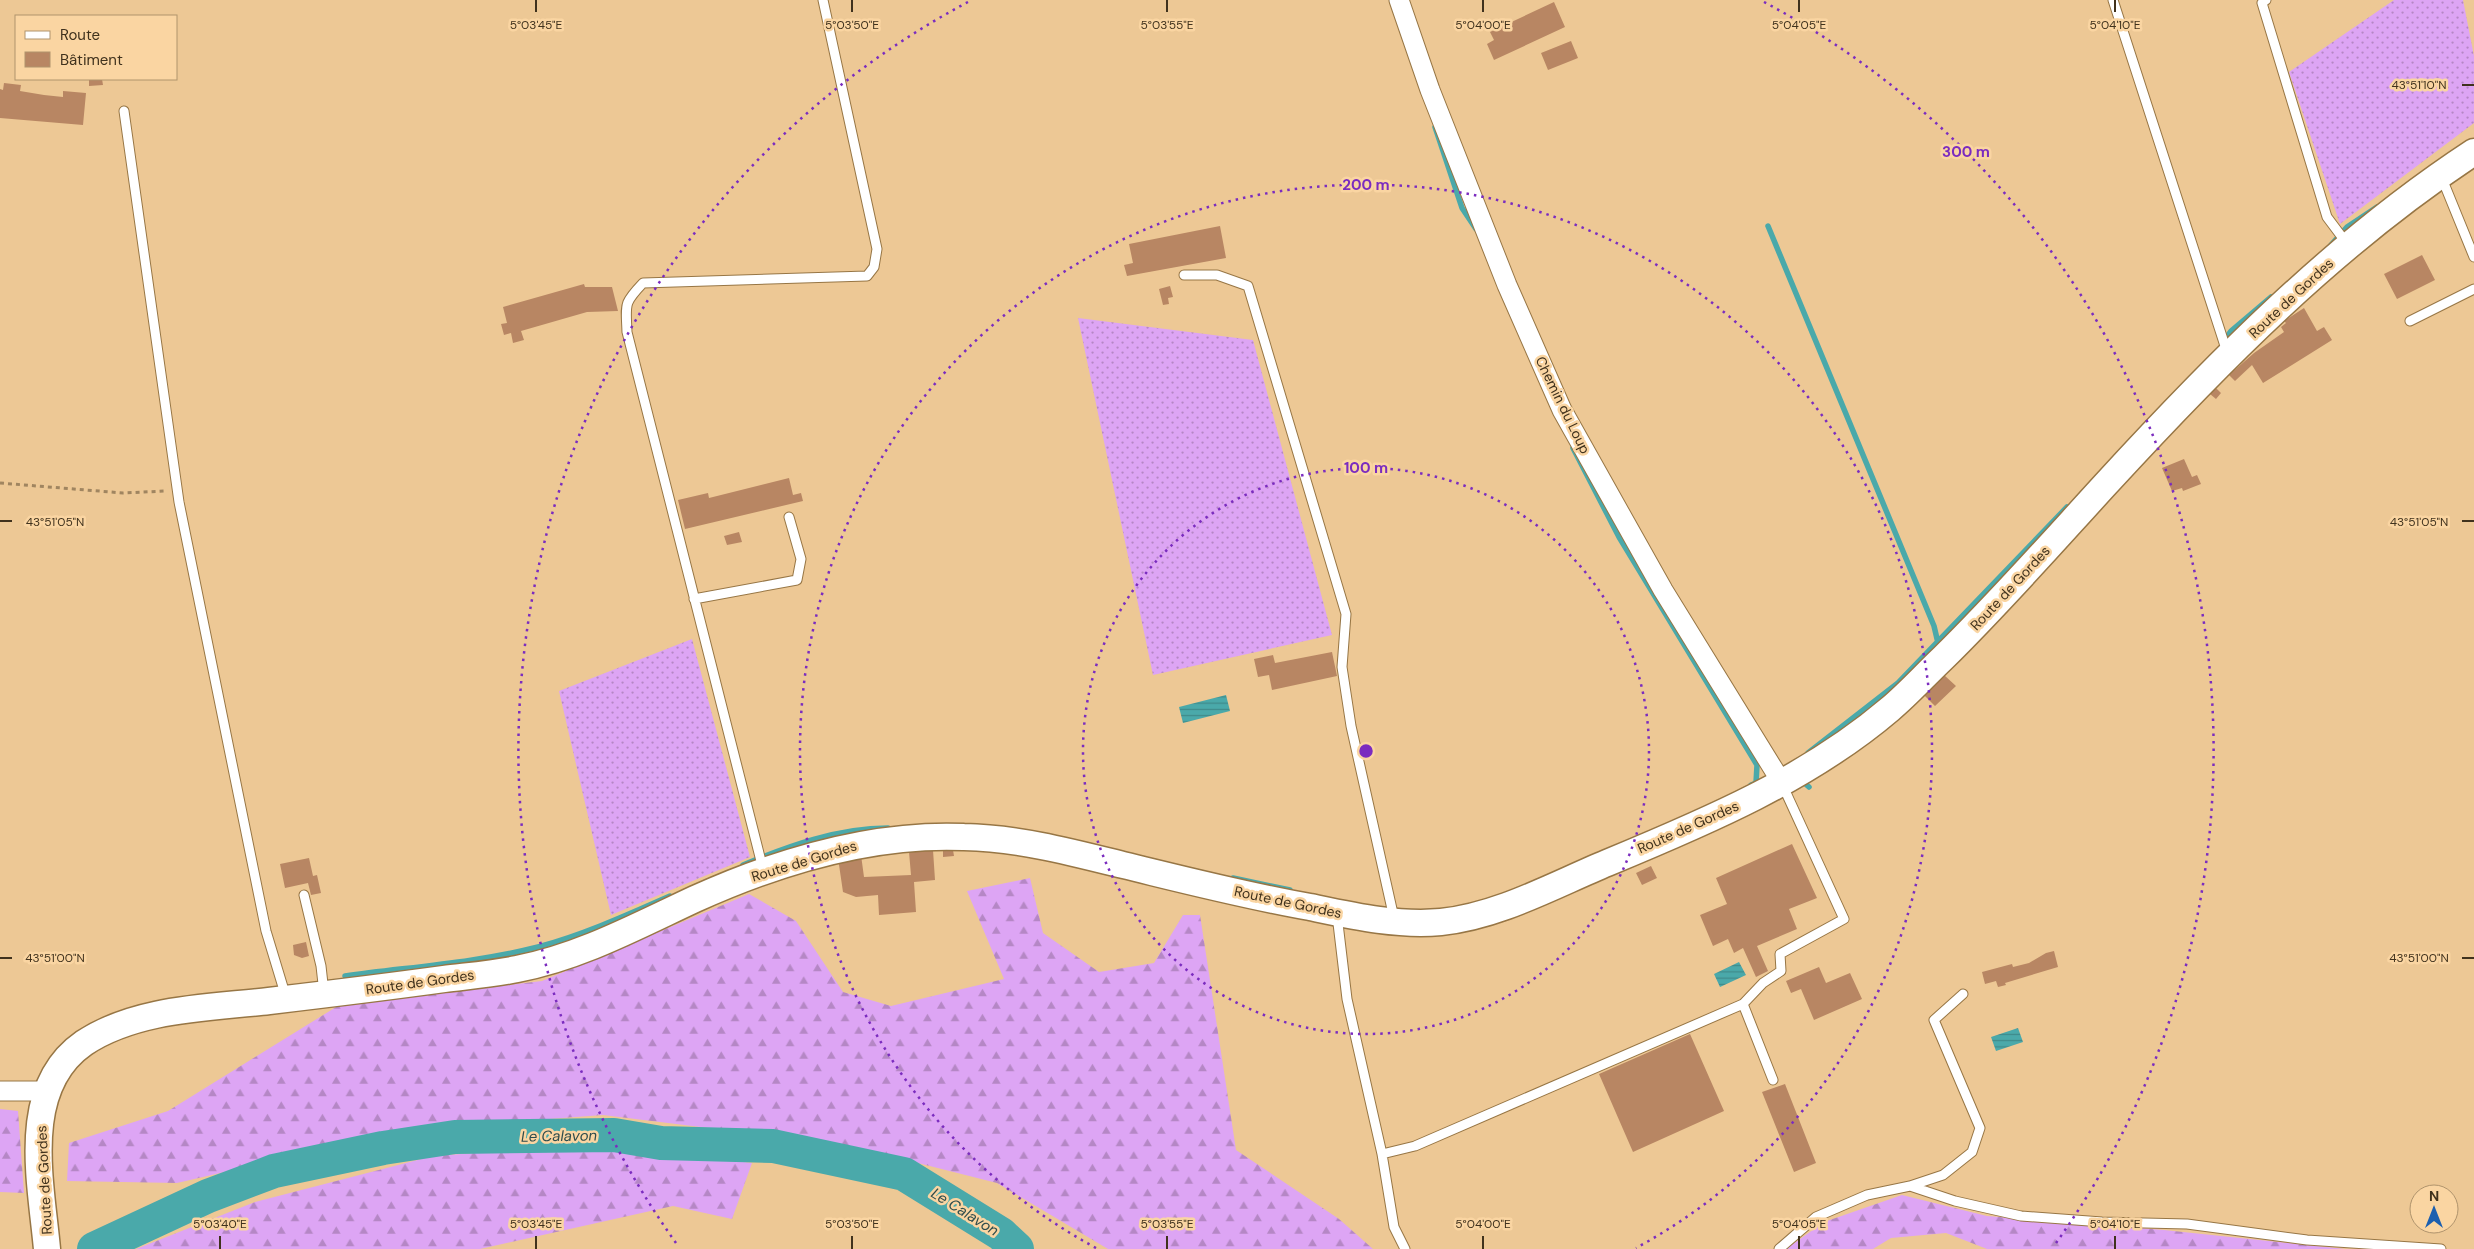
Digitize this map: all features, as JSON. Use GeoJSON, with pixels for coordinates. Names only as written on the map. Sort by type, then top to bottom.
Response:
{"type":"FeatureCollection","features":[{"type":"Feature","properties":{"kind":"street","name":"Chemin du Loup"},"geometry":{"type":"LineString","coordinates":[[1399,0],[1430,90],[1507,285],[1562,410],[1663,590],[1782,783]]}},
{"type":"Feature","properties":{"kind":"street","name":"Route de Gordes"},"geometry":{"type":"LineString","coordinates":[[47,1249],[40,1160],[40,1126],[46,1091],[53,1076],[83,1044],[132,1022],[162,1014],[522,969],[606,942],[701,896],[763,872],[847,846],[885,840],[965,837],[1047,846],[1267,900],[1395,922],[1443,922],[1493,910],[1650,845],[1782,783],[1845,743],[1890,709],[1983,618],[2188,395],[2348,245],[2440,174],[2474,152]]}},
{"type":"Feature","properties":{"kind":"street"},"geometry":{"type":"LineString","coordinates":[[0,1091],[46,1091]]}},
{"type":"Feature","properties":{"kind":"lane"},"geometry":{"type":"LineString","coordinates":[[763,872],[627,332],[628,299],[643,283],[867,276],[874,267],[877,249],[823,0]]}},
{"type":"Feature","properties":{"kind":"lane"},"geometry":{"type":"LineString","coordinates":[[2114,0],[2229,357]]}},
{"type":"Feature","properties":{"kind":"lane"},"geometry":{"type":"LineString","coordinates":[[2266,0],[2262,3],[2326,217],[2348,245]]}},
{"type":"Feature","properties":{"kind":"lane"},"geometry":{"type":"LineString","coordinates":[[124,111],[178,490],[266,931],[287,999]]}},
{"type":"Feature","properties":{"kind":"lane"},"geometry":{"type":"LineString","coordinates":[[2440,174],[2474,257]]}},
{"type":"Feature","properties":{"kind":"lane"},"geometry":{"type":"LineString","coordinates":[[1184,275],[1217,275],[1248,286],[1346,614],[1342,667],[1351,726],[1395,922]]}},
{"type":"Feature","properties":{"kind":"lane"},"geometry":{"type":"LineString","coordinates":[[2410,321],[2474,288]]}},
{"type":"Feature","properties":{"kind":"lane"},"geometry":{"type":"LineString","coordinates":[[694,599],[797,580],[801,559],[789,517]]}},
{"type":"Feature","properties":{"kind":"lane"},"geometry":{"type":"LineString","coordinates":[[1382,1154],[1415,1146],[1744,1004],[1763,983],[1781,971],[1780,954],[1844,919],[1782,783]]}},
{"type":"Feature","properties":{"kind":"lane"},"geometry":{"type":"LineString","coordinates":[[304,895],[321,966],[325,995]]}},
{"type":"Feature","properties":{"kind":"lane"},"geometry":{"type":"LineString","coordinates":[[1337,913],[1347,999],[1382,1154],[1394,1226],[1405,1249]]}},
{"type":"Feature","properties":{"kind":"lane"},"geometry":{"type":"LineString","coordinates":[[1779,1249],[1816,1217],[1866,1195],[1910,1186],[1943,1175],[1972,1152],[1980,1128],[1934,1020],[1963,994]]}},
{"type":"Feature","properties":{"kind":"lane"},"geometry":{"type":"LineString","coordinates":[[1744,1004],[1773,1080]]}},
{"type":"Feature","properties":{"kind":"lane"},"geometry":{"type":"LineString","coordinates":[[1910,1186],[1955,1201],[2021,1216],[2102,1222],[2187,1224],[2306,1240],[2441,1249]]}},
{"type":"Feature","properties":{"kind":"path"},"geometry":{"type":"LineString","coordinates":[[0,483],[123,494],[178,490]]}},
{"type":"Feature","properties":{"kind":"green space"},"geometry":{"type":"Polygon","coordinates":[[[2394,0],[2463,0],[2474,56],[2474,123],[2340,224],[2289,72],[2394,0]]]}},
{"type":"Feature","properties":{"kind":"green space"},"geometry":{"type":"Polygon","coordinates":[[[1078,318],[1253,340],[1332,635],[1153,675],[1078,318]]]}},
{"type":"Feature","properties":{"kind":"green space"},"geometry":{"type":"Polygon","coordinates":[[[692,639],[750,857],[611,915],[559,691],[692,639]]]}},
{"type":"Feature","properties":{"kind":"green space"},"geometry":{"type":"Polygon","coordinates":[[[1030,878],[1043,933],[1099,972],[1154,963],[1183,915],[1200,915],[1236,1150],[1339,1219],[1373,1249],[1108,1249],[997,1183],[906,1160],[733,1131],[603,1115],[412,1129],[177,1183],[67,1181],[69,1143],[168,1111],[341,1004],[542,981],[749,894],[796,921],[843,992],[891,1006],[1004,979],[967,891],[1030,878]]]}},
{"type":"Feature","properties":{"kind":"green space"},"geometry":{"type":"Polygon","coordinates":[[[0,1109],[18,1111],[24,1193],[0,1192],[0,1109]]]}},
{"type":"Feature","properties":{"kind":"green space"},"geometry":{"type":"Polygon","coordinates":[[[599,1144],[752,1163],[732,1219],[673,1206],[480,1249],[136,1249],[255,1202],[433,1156],[599,1144]]]}},
{"type":"Feature","properties":{"kind":"green space"},"geometry":{"type":"Polygon","coordinates":[[[1902,1195],[1987,1216],[2164,1230],[2345,1249],[1987,1249],[1946,1233],[1891,1238],[1873,1249],[1786,1249],[1824,1222],[1902,1195]]]}},
{"type":"Feature","properties":{"kind":"water"},"geometry":{"type":"Polygon","coordinates":[[[1226,695],[1230,711],[1183,723],[1179,707],[1226,695]]]}},
{"type":"Feature","properties":{"kind":"water"},"geometry":{"type":"Polygon","coordinates":[[[1739,962],[1746,975],[1720,987],[1714,974],[1739,962]]]}},
{"type":"Feature","properties":{"kind":"water"},"geometry":{"type":"Polygon","coordinates":[[[2018,1028],[2023,1042],[1996,1051],[1991,1037],[2018,1028]]]}},
{"type":"Feature","properties":{"kind":"building"},"geometry":{"type":"Polygon","coordinates":[[[1554,2],[1565,27],[1494,60],[1487,44],[1494,40],[1490,32],[1554,2]]]}},
{"type":"Feature","properties":{"kind":"building"},"geometry":{"type":"Polygon","coordinates":[[[1571,41],[1578,58],[1548,70],[1541,53],[1571,41]]]}},
{"type":"Feature","properties":{"kind":"building"},"geometry":{"type":"Polygon","coordinates":[[[89,80],[102,80],[103,85],[89,86],[89,80]]]}},
{"type":"Feature","properties":{"kind":"building"},"geometry":{"type":"Polygon","coordinates":[[[4,83],[21,85],[20,91],[44,95],[63,97],[63,91],[86,93],[83,125],[0,118],[0,89],[3,90],[4,83]]]}},
{"type":"Feature","properties":{"kind":"building"},"geometry":{"type":"Polygon","coordinates":[[[1220,226],[1226,258],[1127,276],[1124,265],[1133,263],[1129,244],[1220,226]]]}},
{"type":"Feature","properties":{"kind":"building"},"geometry":{"type":"Polygon","coordinates":[[[2422,255],[2435,280],[2397,299],[2384,274],[2422,255]]]}},
{"type":"Feature","properties":{"kind":"building"},"geometry":{"type":"Polygon","coordinates":[[[584,284],[585,287],[612,287],[618,311],[587,312],[521,331],[524,340],[513,343],[511,333],[504,335],[501,324],[507,323],[503,307],[584,284]]]}},
{"type":"Feature","properties":{"kind":"building"},"geometry":{"type":"Polygon","coordinates":[[[1170,286],[1173,297],[1168,298],[1169,304],[1163,305],[1159,289],[1170,286]]]}},
{"type":"Feature","properties":{"kind":"building"},"geometry":{"type":"Polygon","coordinates":[[[2304,308],[2317,331],[2324,327],[2332,340],[2263,383],[2252,365],[2235,381],[2229,375],[2254,353],[2284,332],[2281,327],[2286,323],[2284,321],[2304,308]]]}},
{"type":"Feature","properties":{"kind":"building"},"geometry":{"type":"Polygon","coordinates":[[[2216,388],[2221,393],[2216,399],[2210,394],[2216,388]]]}},
{"type":"Feature","properties":{"kind":"building"},"geometry":{"type":"Polygon","coordinates":[[[2184,459],[2192,477],[2197,475],[2201,484],[2183,491],[2182,488],[2172,491],[2162,468],[2184,459]]]}},
{"type":"Feature","properties":{"kind":"building"},"geometry":{"type":"Polygon","coordinates":[[[789,478],[793,495],[801,493],[803,501],[685,529],[678,500],[708,493],[709,498],[789,478]]]}},
{"type":"Feature","properties":{"kind":"building"},"geometry":{"type":"Polygon","coordinates":[[[739,532],[742,542],[727,545],[724,536],[739,532]]]}},
{"type":"Feature","properties":{"kind":"building"},"geometry":{"type":"Polygon","coordinates":[[[1332,652],[1337,676],[1272,690],[1269,675],[1258,677],[1254,659],[1273,655],[1275,663],[1332,652]]]}},
{"type":"Feature","properties":{"kind":"building"},"geometry":{"type":"Polygon","coordinates":[[[1944,675],[1956,686],[1935,706],[1924,695],[1944,675]]]}},
{"type":"Feature","properties":{"kind":"building"},"geometry":{"type":"Polygon","coordinates":[[[1792,844],[1817,898],[1789,909],[1797,929],[1757,946],[1768,971],[1756,977],[1743,948],[1734,953],[1728,939],[1713,946],[1700,915],[1727,904],[1716,878],[1792,844]]]}},
{"type":"Feature","properties":{"kind":"building"},"geometry":{"type":"Polygon","coordinates":[[[933,850],[935,880],[914,882],[916,912],[879,915],[878,895],[856,897],[843,892],[838,858],[861,855],[864,877],[911,875],[909,852],[933,850]]]}},
{"type":"Feature","properties":{"kind":"building"},"geometry":{"type":"Polygon","coordinates":[[[953,850],[954,856],[943,857],[943,851],[953,850]]]}},
{"type":"Feature","properties":{"kind":"building"},"geometry":{"type":"Polygon","coordinates":[[[309,858],[313,876],[317,875],[321,893],[311,895],[308,883],[285,888],[280,864],[309,858]]]}},
{"type":"Feature","properties":{"kind":"building"},"geometry":{"type":"Polygon","coordinates":[[[1651,866],[1657,878],[1642,885],[1636,873],[1651,866]]]}},
{"type":"Feature","properties":{"kind":"building"},"geometry":{"type":"Polygon","coordinates":[[[306,942],[309,956],[302,958],[294,955],[293,945],[306,942]]]}},
{"type":"Feature","properties":{"kind":"building"},"geometry":{"type":"Polygon","coordinates":[[[2054,951],[2058,967],[2005,983],[2006,985],[1998,987],[1996,981],[1985,984],[1982,972],[2012,964],[2013,967],[2029,963],[2046,953],[2054,951]]]}},
{"type":"Feature","properties":{"kind":"building"},"geometry":{"type":"Polygon","coordinates":[[[1819,967],[1826,983],[1850,973],[1862,999],[1814,1020],[1801,989],[1791,993],[1786,981],[1819,967]]]}},
{"type":"Feature","properties":{"kind":"building"},"geometry":{"type":"Polygon","coordinates":[[[1690,1034],[1724,1111],[1633,1152],[1599,1074],[1690,1034]]]}},
{"type":"Feature","properties":{"kind":"building"},"geometry":{"type":"Polygon","coordinates":[[[1785,1084],[1816,1163],[1794,1172],[1762,1092],[1785,1084]]]}},
{"type":"Feature","properties":{"kind":"waterway"},"geometry":{"type":"LineString","coordinates":[[1435,127],[1462,208],[1476,229]]}},
{"type":"Feature","properties":{"kind":"waterway"},"geometry":{"type":"LineString","coordinates":[[2331,245],[2347,227],[2377,207]]}},
{"type":"Feature","properties":{"kind":"waterway"},"geometry":{"type":"LineString","coordinates":[[1768,226],[1934,626],[1938,643]]}},
{"type":"Feature","properties":{"kind":"waterway"},"geometry":{"type":"LineString","coordinates":[[2223,342],[2231,331],[2271,297]]}},
{"type":"Feature","properties":{"kind":"waterway"},"geometry":{"type":"LineString","coordinates":[[1573,448],[1619,537],[1757,765],[1756,783],[1751,785]]}},
{"type":"Feature","properties":{"kind":"waterway"},"geometry":{"type":"LineString","coordinates":[[1808,753],[1898,683],[2067,507]]}},
{"type":"Feature","properties":{"kind":"waterway"},"geometry":{"type":"LineString","coordinates":[[1801,780],[1809,787]]}},
{"type":"Feature","properties":{"kind":"waterway"},"geometry":{"type":"LineString","coordinates":[[743,865],[814,839],[851,831],[888,828]]}},
{"type":"Feature","properties":{"kind":"waterway"},"geometry":{"type":"LineString","coordinates":[[1233,878],[1290,890]]}},
{"type":"Feature","properties":{"kind":"waterway"},"geometry":{"type":"LineString","coordinates":[[345,976],[466,961],[538,947],[588,931],[670,896]]}},
{"type":"Feature","properties":{"kind":"waterway","name":"Le Calavon"},"geometry":{"type":"LineString","coordinates":[[94,1249],[208,1196],[274,1171],[383,1148],[455,1137],[614,1135],[661,1143],[773,1146],[904,1174],[1001,1234],[1017,1249]]}}]}
